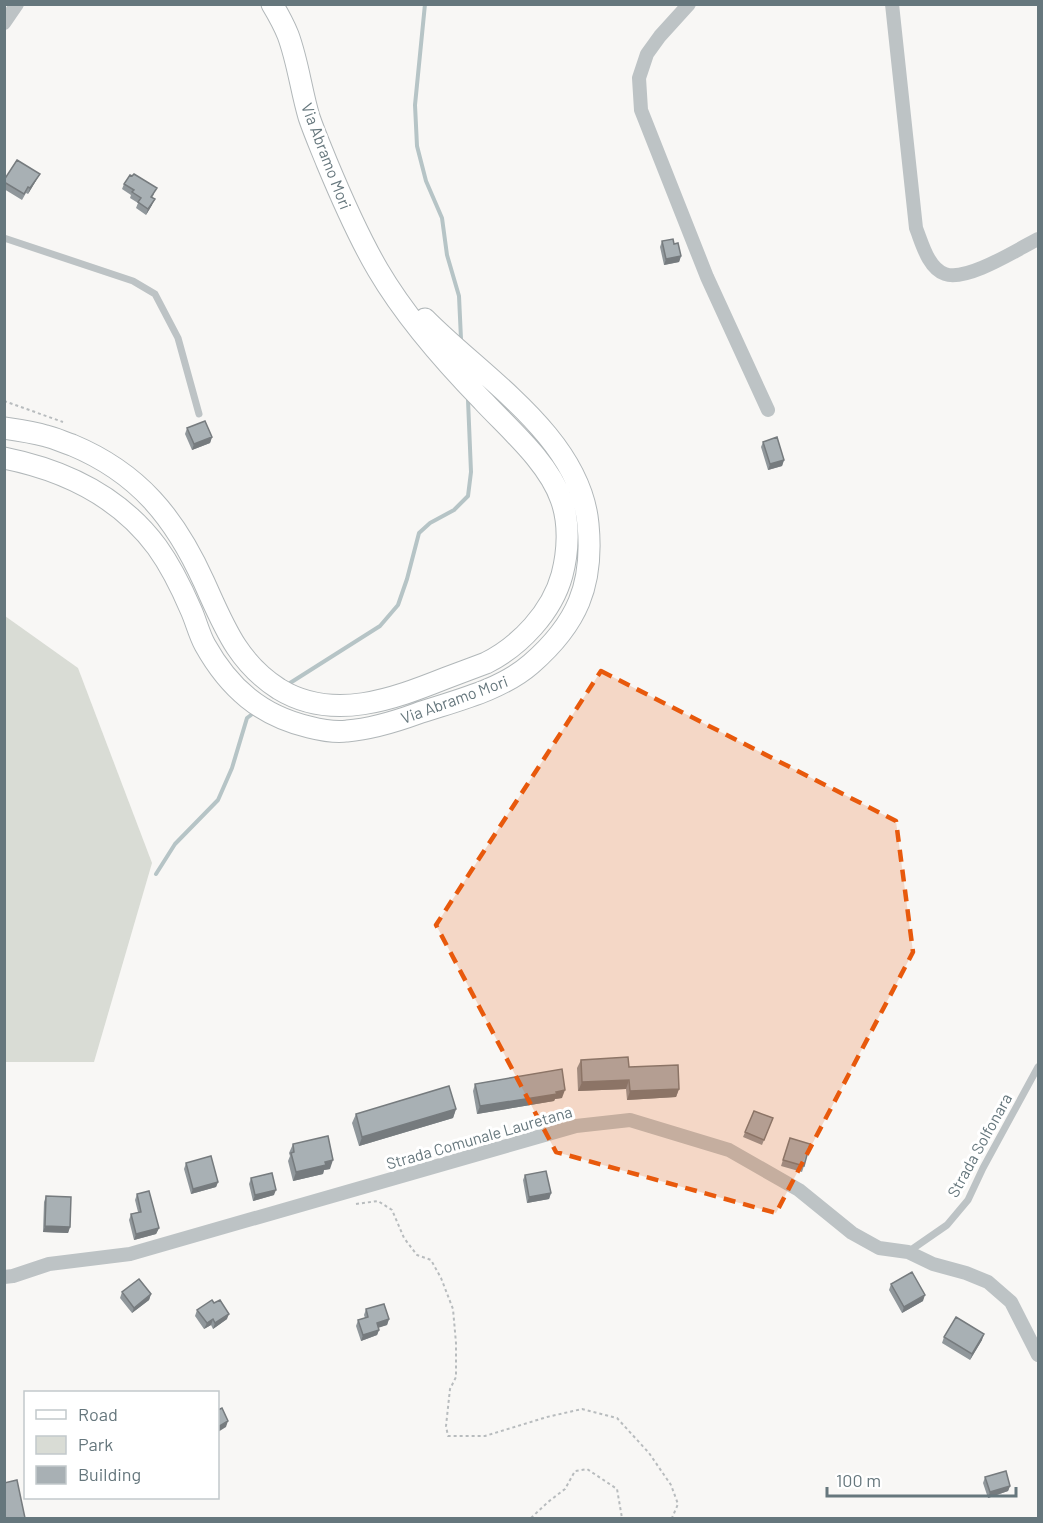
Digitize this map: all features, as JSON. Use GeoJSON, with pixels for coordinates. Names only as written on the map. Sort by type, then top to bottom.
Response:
{"type":"FeatureCollection","features":[{"type":"Feature","properties":{"kind":"main road","name":"Via Abramo Mori"},"geometry":{"type":"LineString","coordinates":[[4,428],[49,436],[93,454],[123,472],[150,495],[171,520],[204,581],[221,622],[239,653],[264,679],[284,692],[305,700],[331,707],[356,706],[433,683],[488,662],[517,642],[539,619],[558,588],[566,559],[567,531],[561,500],[545,471],[523,443],[428,341],[379,272],[344,204],[310,120],[288,34],[272,4]]}},
{"type":"Feature","properties":{"kind":"main road","name":"Via Abramo Mori"},"geometry":{"type":"LineString","coordinates":[[288,4],[288,34]]}},
{"type":"Feature","properties":{"kind":"main road","name":"Via Abramo Mori"},"geometry":{"type":"LineString","coordinates":[[4,458],[36,464],[80,482],[110,501],[137,523],[158,549],[191,609],[204,644],[225,676],[250,702],[271,715],[291,723],[345,732],[400,720],[495,686],[519,674],[543,653],[564,629],[581,600],[589,569],[590,542],[587,509],[575,476],[555,444],[522,409],[429,323],[379,272]]}},
{"type":"Feature","properties":{"kind":"street"},"geometry":{"type":"LineString","coordinates":[[4,23],[17,4]]}},
{"type":"Feature","properties":{"kind":"street"},"geometry":{"type":"LineString","coordinates":[[689,4],[647,54],[639,78],[641,110],[706,277],[768,410]]}},
{"type":"Feature","properties":{"kind":"street"},"geometry":{"type":"LineString","coordinates":[[892,4],[916,228],[930,262],[944,274],[960,275],[973,271],[1038,239]]}},
{"type":"Feature","properties":{"kind":"street","name":"Strada Comunale Lauretana"},"geometry":{"type":"LineString","coordinates":[[4,1277],[49,1264],[130,1254],[576,1126],[630,1120],[729,1150],[800,1190],[852,1233],[879,1248],[908,1252],[928,1258],[988,1282],[1011,1302],[1038,1354]]}},
{"type":"Feature","properties":{"kind":"lane"},"geometry":{"type":"LineString","coordinates":[[4,238],[133,281],[155,294],[178,338],[199,414]]}},
{"type":"Feature","properties":{"kind":"lane","name":"Strada Solfonara"},"geometry":{"type":"LineString","coordinates":[[908,1252],[947,1225],[968,1200],[988,1158],[1038,1067]]}},
{"type":"Feature","properties":{"kind":"path"},"geometry":{"type":"LineString","coordinates":[[4,401],[63,422]]}},
{"type":"Feature","properties":{"kind":"path"},"geometry":{"type":"LineString","coordinates":[[349,1205],[378,1201],[392,1210],[404,1238],[417,1255],[431,1260],[441,1278],[453,1309],[456,1343],[456,1377],[450,1389],[446,1426],[448,1436],[485,1436],[582,1409],[617,1418],[649,1454],[671,1485],[678,1504],[672,1518]]}},
{"type":"Feature","properties":{"kind":"path"},"geometry":{"type":"LineString","coordinates":[[531,1518],[565,1489],[575,1471],[587,1469],[617,1489],[622,1518]]}},
{"type":"Feature","properties":{"kind":"highlighted area"},"geometry":{"type":"Polygon","coordinates":[[[601,671],[896,821],[913,952],[776,1213],[556,1152],[436,925],[601,671]]]}},
{"type":"Feature","properties":{"kind":"green space"},"geometry":{"type":"Polygon","coordinates":[[[5,616],[78,668],[152,863],[94,1062],[5,1062],[5,616]]]}},
{"type":"Feature","properties":{"kind":"building"},"geometry":{"type":"Polygon","coordinates":[[[17,160],[40,174],[24,194],[4,182],[17,160]]]}},
{"type":"Feature","properties":{"kind":"building"},"geometry":{"type":"Polygon","coordinates":[[[134,174],[157,188],[151,197],[155,199],[148,209],[138,202],[141,198],[132,192],[134,190],[124,184],[130,175],[134,174]]]}},
{"type":"Feature","properties":{"kind":"building"},"geometry":{"type":"Polygon","coordinates":[[[673,239],[674,244],[678,243],[681,256],[666,259],[662,241],[673,239]]]}},
{"type":"Feature","properties":{"kind":"building"},"geometry":{"type":"Polygon","coordinates":[[[205,421],[212,437],[194,444],[187,428],[205,421]]]}},
{"type":"Feature","properties":{"kind":"building"},"geometry":{"type":"Polygon","coordinates":[[[777,437],[784,460],[770,464],[763,442],[777,437]]]}},
{"type":"Feature","properties":{"kind":"building"},"geometry":{"type":"Polygon","coordinates":[[[628,1057],[629,1067],[678,1065],[679,1089],[630,1091],[629,1080],[582,1082],[581,1060],[628,1057]]]}},
{"type":"Feature","properties":{"kind":"building"},"geometry":{"type":"Polygon","coordinates":[[[562,1069],[565,1090],[556,1092],[557,1094],[480,1106],[475,1084],[562,1069]]]}},
{"type":"Feature","properties":{"kind":"building"},"geometry":{"type":"Polygon","coordinates":[[[449,1086],[456,1109],[362,1137],[356,1114],[449,1086]]]}},
{"type":"Feature","properties":{"kind":"building"},"geometry":{"type":"Polygon","coordinates":[[[754,1111],[773,1118],[764,1140],[745,1132],[754,1111]]]}},
{"type":"Feature","properties":{"kind":"building"},"geometry":{"type":"Polygon","coordinates":[[[328,1136],[333,1160],[325,1162],[326,1165],[296,1172],[291,1153],[294,1152],[293,1144],[328,1136]]]}},
{"type":"Feature","properties":{"kind":"building"},"geometry":{"type":"Polygon","coordinates":[[[790,1138],[810,1144],[804,1166],[783,1160],[790,1138]]]}},
{"type":"Feature","properties":{"kind":"building"},"geometry":{"type":"Polygon","coordinates":[[[211,1156],[218,1182],[193,1189],[186,1163],[211,1156]]]}},
{"type":"Feature","properties":{"kind":"building"},"geometry":{"type":"Polygon","coordinates":[[[546,1171],[551,1193],[529,1197],[525,1175],[546,1171]]]}},
{"type":"Feature","properties":{"kind":"building"},"geometry":{"type":"Polygon","coordinates":[[[272,1173],[276,1190],[255,1195],[251,1178],[272,1173]]]}},
{"type":"Feature","properties":{"kind":"building"},"geometry":{"type":"Polygon","coordinates":[[[149,1191],[159,1228],[136,1234],[131,1214],[141,1212],[137,1194],[149,1191]]]}},
{"type":"Feature","properties":{"kind":"building"},"geometry":{"type":"Polygon","coordinates":[[[46,1196],[71,1197],[70,1227],[45,1226],[46,1196]]]}},
{"type":"Feature","properties":{"kind":"building"},"geometry":{"type":"Polygon","coordinates":[[[912,1272],[925,1295],[904,1307],[891,1284],[912,1272]]]}},
{"type":"Feature","properties":{"kind":"building"},"geometry":{"type":"Polygon","coordinates":[[[139,1279],[151,1294],[134,1308],[122,1292],[139,1279]]]}},
{"type":"Feature","properties":{"kind":"building"},"geometry":{"type":"Polygon","coordinates":[[[212,1300],[214,1303],[220,1300],[229,1314],[215,1323],[213,1319],[207,1323],[197,1310],[212,1300]]]}},
{"type":"Feature","properties":{"kind":"building"},"geometry":{"type":"Polygon","coordinates":[[[384,1304],[389,1319],[377,1323],[379,1330],[363,1335],[358,1320],[368,1317],[366,1309],[384,1304]]]}},
{"type":"Feature","properties":{"kind":"building"},"geometry":{"type":"Polygon","coordinates":[[[956,1317],[984,1334],[972,1354],[944,1337],[956,1317]]]}},
{"type":"Feature","properties":{"kind":"building"},"geometry":{"type":"Polygon","coordinates":[[[222,1408],[228,1421],[219,1426],[219,1410],[222,1408]]]}},
{"type":"Feature","properties":{"kind":"building"},"geometry":{"type":"Polygon","coordinates":[[[1006,1471],[1010,1486],[990,1492],[985,1477],[1006,1471]]]}},
{"type":"Feature","properties":{"kind":"building"},"geometry":{"type":"Polygon","coordinates":[[[17,1480],[25,1518],[4,1518],[4,1483],[17,1480]]]}},
{"type":"Feature","properties":{"kind":"waterway"},"geometry":{"type":"LineString","coordinates":[[425,4],[415,105],[417,146],[426,181],[442,218],[447,255],[459,296],[461,339]]}},
{"type":"Feature","properties":{"kind":"waterway"},"geometry":{"type":"LineString","coordinates":[[290,683],[380,626],[398,605],[419,533],[430,523],[454,510],[468,496],[471,472],[468,400]]}},
{"type":"Feature","properties":{"kind":"waterway"},"geometry":{"type":"LineString","coordinates":[[156,874],[175,844],[218,800],[232,768],[247,718],[251,715]]}}]}
